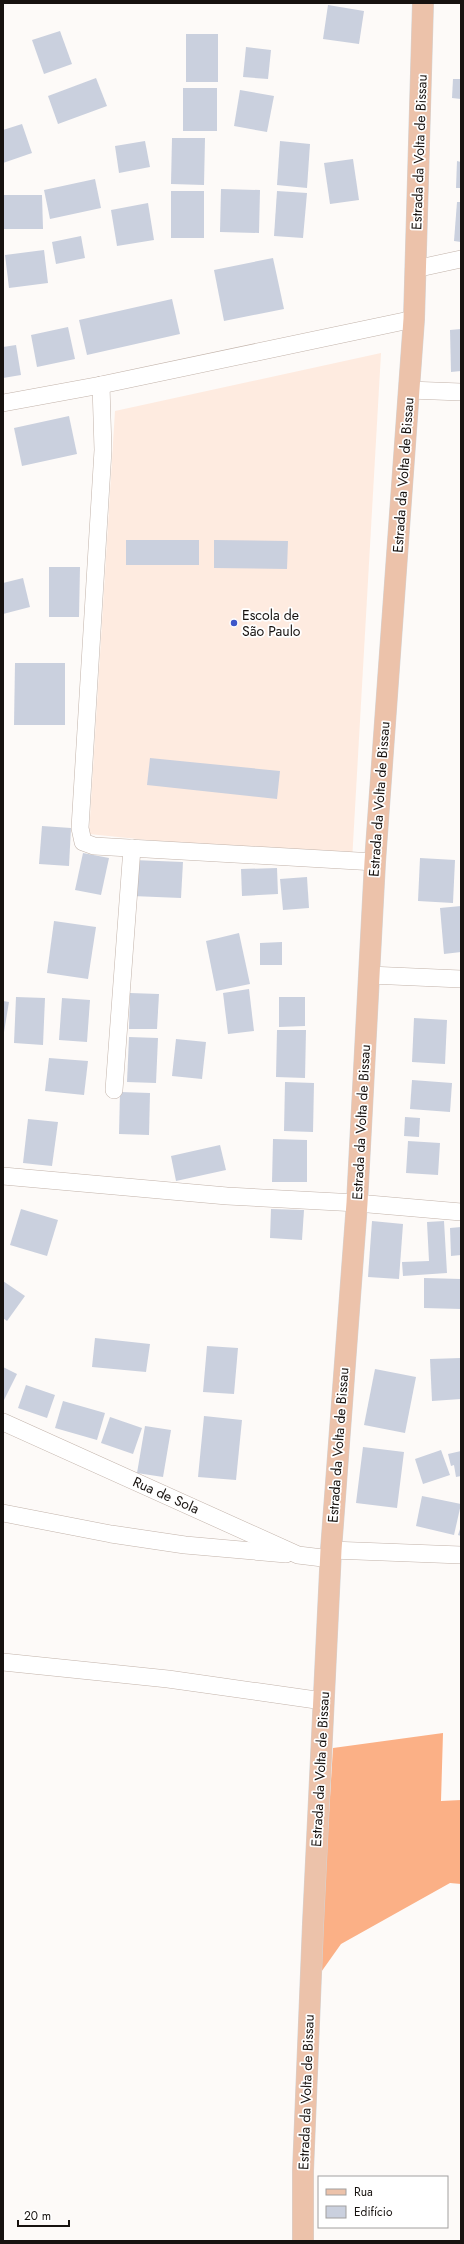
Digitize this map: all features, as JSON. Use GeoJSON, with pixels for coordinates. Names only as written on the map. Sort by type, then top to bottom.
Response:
{"type":"FeatureCollection","features":[{"type":"Feature","properties":{"kind":"main road","name":"Estrada da Volta de Bissau"},"geometry":{"type":"LineString","coordinates":[[303,2241],[303,2163],[323,1701],[338,1438],[357,1203],[375,862],[414,318],[423,3]]}},
{"type":"Feature","properties":{"kind":"street"},"geometry":{"type":"LineString","coordinates":[[415,269],[461,259]]}},
{"type":"Feature","properties":{"kind":"street"},"geometry":{"type":"LineString","coordinates":[[3,403],[101,385],[414,318]]}},
{"type":"Feature","properties":{"kind":"street"},"geometry":{"type":"LineString","coordinates":[[101,385],[103,450],[80,828],[83,842],[94,846],[375,862]]}},
{"type":"Feature","properties":{"kind":"street"},"geometry":{"type":"LineString","coordinates":[[409,390],[461,392]]}},
{"type":"Feature","properties":{"kind":"street"},"geometry":{"type":"LineString","coordinates":[[114,1090],[132,848]]}},
{"type":"Feature","properties":{"kind":"street"},"geometry":{"type":"LineString","coordinates":[[369,975],[461,979]]}},
{"type":"Feature","properties":{"kind":"street"},"geometry":{"type":"LineString","coordinates":[[3,1176],[227,1196],[357,1203],[461,1212]]}},
{"type":"Feature","properties":{"kind":"street","name":"Rua de Sola"},"geometry":{"type":"LineString","coordinates":[[3,1422],[298,1555],[461,1555]]}},
{"type":"Feature","properties":{"kind":"street"},"geometry":{"type":"LineString","coordinates":[[3,1512],[111,1534],[185,1545],[298,1555]]}},
{"type":"Feature","properties":{"kind":"street"},"geometry":{"type":"LineString","coordinates":[[3,1662],[168,1679],[323,1701]]}},
{"type":"Feature","properties":{"kind":"shaded area","name":"Escola de São Paulo"},"geometry":{"type":"Polygon","coordinates":[[[381,353],[352,861],[89,834],[115,411],[381,353]]]}},
{"type":"Feature","properties":{"kind":"shaded area"},"geometry":{"type":"Polygon","coordinates":[[[443,1733],[441,1801],[461,1800],[461,1884],[450,1883],[341,1944],[319,1975],[333,1748],[443,1733]]]}},
{"type":"Feature","properties":{"kind":"building"},"geometry":{"type":"Polygon","coordinates":[[[328,5],[364,11],[359,44],[323,39],[328,5]]]}},
{"type":"Feature","properties":{"kind":"building"},"geometry":{"type":"Polygon","coordinates":[[[60,31],[72,64],[44,74],[32,40],[60,31]]]}},
{"type":"Feature","properties":{"kind":"building"},"geometry":{"type":"Polygon","coordinates":[[[186,34],[218,34],[218,82],[186,82],[186,34]]]}},
{"type":"Feature","properties":{"kind":"building"},"geometry":{"type":"Polygon","coordinates":[[[246,47],[271,50],[268,79],[243,77],[246,47]]]}},
{"type":"Feature","properties":{"kind":"building"},"geometry":{"type":"Polygon","coordinates":[[[96,78],[107,106],[58,124],[48,96],[96,78]]]}},
{"type":"Feature","properties":{"kind":"building"},"geometry":{"type":"Polygon","coordinates":[[[453,79],[461,79],[461,99],[452,98],[453,79]]]}},
{"type":"Feature","properties":{"kind":"building"},"geometry":{"type":"Polygon","coordinates":[[[183,88],[217,88],[217,131],[183,131],[183,88]]]}},
{"type":"Feature","properties":{"kind":"building"},"geometry":{"type":"Polygon","coordinates":[[[240,90],[274,96],[267,132],[234,126],[240,90]]]}},
{"type":"Feature","properties":{"kind":"building"},"geometry":{"type":"Polygon","coordinates":[[[22,124],[32,153],[3,163],[3,130],[22,124]]]}},
{"type":"Feature","properties":{"kind":"building"},"geometry":{"type":"Polygon","coordinates":[[[172,138],[205,138],[204,185],[171,184],[172,138]]]}},
{"type":"Feature","properties":{"kind":"building"},"geometry":{"type":"Polygon","coordinates":[[[145,141],[150,167],[119,173],[115,146],[145,141]]]}},
{"type":"Feature","properties":{"kind":"building"},"geometry":{"type":"Polygon","coordinates":[[[280,141],[310,144],[307,188],[277,185],[280,141]]]}},
{"type":"Feature","properties":{"kind":"building"},"geometry":{"type":"Polygon","coordinates":[[[353,159],[359,200],[330,204],[324,163],[353,159]]]}},
{"type":"Feature","properties":{"kind":"building"},"geometry":{"type":"Polygon","coordinates":[[[457,161],[461,162],[461,188],[456,188],[457,161]]]}},
{"type":"Feature","properties":{"kind":"building"},"geometry":{"type":"Polygon","coordinates":[[[95,179],[101,208],[50,219],[44,190],[95,179]]]}},
{"type":"Feature","properties":{"kind":"building"},"geometry":{"type":"Polygon","coordinates":[[[221,189],[260,190],[259,233],[220,232],[221,189]]]}},
{"type":"Feature","properties":{"kind":"building"},"geometry":{"type":"Polygon","coordinates":[[[171,191],[204,191],[204,238],[171,238],[171,191]]]}},
{"type":"Feature","properties":{"kind":"building"},"geometry":{"type":"Polygon","coordinates":[[[277,191],[307,193],[303,238],[274,236],[277,191]]]}},
{"type":"Feature","properties":{"kind":"building"},"geometry":{"type":"Polygon","coordinates":[[[3,195],[42,195],[43,229],[3,229],[3,195]]]}},
{"type":"Feature","properties":{"kind":"building"},"geometry":{"type":"Polygon","coordinates":[[[457,202],[461,202],[461,242],[454,241],[457,202]]]}},
{"type":"Feature","properties":{"kind":"building"},"geometry":{"type":"Polygon","coordinates":[[[148,203],[154,240],[117,246],[111,210],[148,203]]]}},
{"type":"Feature","properties":{"kind":"building"},"geometry":{"type":"Polygon","coordinates":[[[81,236],[85,258],[56,264],[52,242],[81,236]]]}},
{"type":"Feature","properties":{"kind":"building"},"geometry":{"type":"Polygon","coordinates":[[[44,250],[48,283],[9,288],[5,255],[44,250]]]}},
{"type":"Feature","properties":{"kind":"building"},"geometry":{"type":"Polygon","coordinates":[[[273,258],[284,309],[224,321],[214,270],[273,258]]]}},
{"type":"Feature","properties":{"kind":"building"},"geometry":{"type":"Polygon","coordinates":[[[172,299],[180,334],[87,355],[79,320],[172,299]]]}},
{"type":"Feature","properties":{"kind":"building"},"geometry":{"type":"Polygon","coordinates":[[[68,327],[75,359],[37,367],[31,335],[68,327]]]}},
{"type":"Feature","properties":{"kind":"building"},"geometry":{"type":"Polygon","coordinates":[[[461,329],[461,371],[451,372],[450,330],[461,329]]]}},
{"type":"Feature","properties":{"kind":"building"},"geometry":{"type":"Polygon","coordinates":[[[16,345],[21,375],[3,378],[3,347],[16,345]]]}},
{"type":"Feature","properties":{"kind":"building"},"geometry":{"type":"Polygon","coordinates":[[[69,416],[77,454],[22,466],[14,428],[69,416]]]}},
{"type":"Feature","properties":{"kind":"building"},"geometry":{"type":"Polygon","coordinates":[[[126,540],[199,540],[199,565],[126,565],[126,540]]]}},
{"type":"Feature","properties":{"kind":"building"},"geometry":{"type":"Polygon","coordinates":[[[214,540],[288,541],[287,569],[214,568],[214,540]]]}},
{"type":"Feature","properties":{"kind":"building"},"geometry":{"type":"Polygon","coordinates":[[[49,567],[80,567],[79,617],[49,617],[49,567]]]}},
{"type":"Feature","properties":{"kind":"building"},"geometry":{"type":"Polygon","coordinates":[[[23,578],[30,607],[3,614],[3,583],[23,578]]]}},
{"type":"Feature","properties":{"kind":"building"},"geometry":{"type":"Polygon","coordinates":[[[15,663],[65,663],[65,725],[14,725],[15,663]]]}},
{"type":"Feature","properties":{"kind":"building"},"geometry":{"type":"Polygon","coordinates":[[[150,758],[280,771],[277,799],[147,785],[150,758]]]}},
{"type":"Feature","properties":{"kind":"building"},"geometry":{"type":"Polygon","coordinates":[[[42,826],[71,828],[69,866],[39,864],[42,826]]]}},
{"type":"Feature","properties":{"kind":"building"},"geometry":{"type":"Polygon","coordinates":[[[83,853],[109,858],[101,895],[75,890],[83,853]]]}},
{"type":"Feature","properties":{"kind":"building"},"geometry":{"type":"Polygon","coordinates":[[[420,858],[455,860],[453,903],[418,901],[420,858]]]}},
{"type":"Feature","properties":{"kind":"building"},"geometry":{"type":"Polygon","coordinates":[[[134,860],[183,862],[181,898],[132,896],[134,860]]]}},
{"type":"Feature","properties":{"kind":"building"},"geometry":{"type":"Polygon","coordinates":[[[277,868],[278,894],[242,896],[241,869],[277,868]]]}},
{"type":"Feature","properties":{"kind":"building"},"geometry":{"type":"Polygon","coordinates":[[[307,877],[309,908],[283,910],[280,879],[307,877]]]}},
{"type":"Feature","properties":{"kind":"building"},"geometry":{"type":"Polygon","coordinates":[[[461,906],[461,952],[444,954],[440,908],[461,906]]]}},
{"type":"Feature","properties":{"kind":"building"},"geometry":{"type":"Polygon","coordinates":[[[54,921],[96,927],[88,979],[47,973],[54,921]]]}},
{"type":"Feature","properties":{"kind":"building"},"geometry":{"type":"Polygon","coordinates":[[[239,933],[250,984],[216,991],[206,941],[239,933]]]}},
{"type":"Feature","properties":{"kind":"building"},"geometry":{"type":"Polygon","coordinates":[[[282,942],[282,965],[260,965],[260,943],[282,942]]]}},
{"type":"Feature","properties":{"kind":"building"},"geometry":{"type":"Polygon","coordinates":[[[249,989],[254,1031],[228,1034],[223,993],[249,989]]]}},
{"type":"Feature","properties":{"kind":"building"},"geometry":{"type":"Polygon","coordinates":[[[130,993],[159,994],[157,1029],[129,1029],[130,993]]]}},
{"type":"Feature","properties":{"kind":"building"},"geometry":{"type":"Polygon","coordinates":[[[16,997],[45,998],[43,1045],[14,1043],[16,997]]]}},
{"type":"Feature","properties":{"kind":"building"},"geometry":{"type":"Polygon","coordinates":[[[279,997],[305,997],[305,1026],[279,1027],[279,997]]]}},
{"type":"Feature","properties":{"kind":"building"},"geometry":{"type":"Polygon","coordinates":[[[62,998],[90,1000],[87,1042],[59,1040],[62,998]]]}},
{"type":"Feature","properties":{"kind":"building"},"geometry":{"type":"Polygon","coordinates":[[[3,1001],[9,1002],[4,1032],[3,1032],[3,1001]]]}},
{"type":"Feature","properties":{"kind":"building"},"geometry":{"type":"Polygon","coordinates":[[[414,1018],[447,1020],[445,1064],[412,1062],[414,1018]]]}},
{"type":"Feature","properties":{"kind":"building"},"geometry":{"type":"Polygon","coordinates":[[[277,1030],[306,1030],[305,1078],[276,1077],[277,1030]]]}},
{"type":"Feature","properties":{"kind":"building"},"geometry":{"type":"Polygon","coordinates":[[[129,1037],[158,1038],[156,1083],[127,1082],[129,1037]]]}},
{"type":"Feature","properties":{"kind":"building"},"geometry":{"type":"Polygon","coordinates":[[[176,1039],[206,1042],[202,1079],[172,1076],[176,1039]]]}},
{"type":"Feature","properties":{"kind":"building"},"geometry":{"type":"Polygon","coordinates":[[[49,1058],[88,1061],[84,1095],[45,1091],[49,1058]]]}},
{"type":"Feature","properties":{"kind":"building"},"geometry":{"type":"Polygon","coordinates":[[[412,1080],[452,1083],[450,1112],[410,1109],[412,1080]]]}},
{"type":"Feature","properties":{"kind":"building"},"geometry":{"type":"Polygon","coordinates":[[[285,1082],[314,1083],[313,1132],[284,1131],[285,1082]]]}},
{"type":"Feature","properties":{"kind":"building"},"geometry":{"type":"Polygon","coordinates":[[[120,1092],[150,1093],[149,1135],[119,1134],[120,1092]]]}},
{"type":"Feature","properties":{"kind":"building"},"geometry":{"type":"Polygon","coordinates":[[[405,1117],[420,1118],[419,1137],[404,1136],[405,1117]]]}},
{"type":"Feature","properties":{"kind":"building"},"geometry":{"type":"Polygon","coordinates":[[[28,1119],[58,1122],[52,1166],[23,1163],[28,1119]]]}},
{"type":"Feature","properties":{"kind":"building"},"geometry":{"type":"Polygon","coordinates":[[[273,1139],[307,1140],[307,1182],[272,1182],[273,1139]]]}},
{"type":"Feature","properties":{"kind":"building"},"geometry":{"type":"Polygon","coordinates":[[[408,1141],[440,1143],[438,1175],[406,1173],[408,1141]]]}},
{"type":"Feature","properties":{"kind":"building"},"geometry":{"type":"Polygon","coordinates":[[[220,1145],[226,1170],[176,1181],[171,1156],[220,1145]]]}},
{"type":"Feature","properties":{"kind":"building"},"geometry":{"type":"Polygon","coordinates":[[[21,1209],[58,1220],[47,1256],[10,1245],[21,1209]]]}},
{"type":"Feature","properties":{"kind":"building"},"geometry":{"type":"Polygon","coordinates":[[[271,1209],[304,1210],[302,1240],[270,1238],[271,1209]]]}},
{"type":"Feature","properties":{"kind":"building"},"geometry":{"type":"Polygon","coordinates":[[[372,1221],[403,1224],[399,1279],[368,1277],[372,1221]]]}},
{"type":"Feature","properties":{"kind":"building"},"geometry":{"type":"Polygon","coordinates":[[[444,1221],[447,1273],[403,1276],[402,1262],[429,1261],[427,1222],[444,1221]]]}},
{"type":"Feature","properties":{"kind":"building"},"geometry":{"type":"Polygon","coordinates":[[[461,1227],[461,1255],[451,1256],[450,1228],[461,1227]]]}},
{"type":"Feature","properties":{"kind":"building"},"geometry":{"type":"Polygon","coordinates":[[[424,1278],[461,1279],[461,1309],[424,1308],[424,1278]]]}},
{"type":"Feature","properties":{"kind":"building"},"geometry":{"type":"Polygon","coordinates":[[[3,1281],[25,1296],[7,1321],[3,1318],[3,1281]]]}},
{"type":"Feature","properties":{"kind":"building"},"geometry":{"type":"Polygon","coordinates":[[[95,1338],[150,1344],[146,1372],[92,1367],[95,1338]]]}},
{"type":"Feature","properties":{"kind":"building"},"geometry":{"type":"Polygon","coordinates":[[[207,1346],[238,1348],[234,1394],[203,1392],[207,1346]]]}},
{"type":"Feature","properties":{"kind":"building"},"geometry":{"type":"Polygon","coordinates":[[[461,1358],[461,1399],[432,1401],[430,1359],[461,1358]]]}},
{"type":"Feature","properties":{"kind":"building"},"geometry":{"type":"Polygon","coordinates":[[[3,1367],[17,1374],[3,1402],[3,1367]]]}},
{"type":"Feature","properties":{"kind":"building"},"geometry":{"type":"Polygon","coordinates":[[[375,1369],[416,1377],[405,1433],[364,1425],[375,1369]]]}},
{"type":"Feature","properties":{"kind":"building"},"geometry":{"type":"Polygon","coordinates":[[[26,1385],[55,1395],[47,1418],[18,1408],[26,1385]]]}},
{"type":"Feature","properties":{"kind":"building"},"geometry":{"type":"Polygon","coordinates":[[[63,1401],[105,1413],[97,1440],[55,1428],[63,1401]]]}},
{"type":"Feature","properties":{"kind":"building"},"geometry":{"type":"Polygon","coordinates":[[[204,1416],[242,1420],[236,1480],[198,1477],[204,1416]]]}},
{"type":"Feature","properties":{"kind":"building"},"geometry":{"type":"Polygon","coordinates":[[[110,1417],[142,1428],[133,1454],[101,1443],[110,1417]]]}},
{"type":"Feature","properties":{"kind":"building"},"geometry":{"type":"Polygon","coordinates":[[[145,1426],[171,1430],[163,1477],[137,1473],[145,1426]]]}},
{"type":"Feature","properties":{"kind":"building"},"geometry":{"type":"Polygon","coordinates":[[[363,1447],[404,1452],[397,1508],[356,1503],[363,1447]]]}},
{"type":"Feature","properties":{"kind":"building"},"geometry":{"type":"Polygon","coordinates":[[[441,1450],[450,1475],[423,1484],[415,1459],[441,1450]]]}},
{"type":"Feature","properties":{"kind":"building"},"geometry":{"type":"Polygon","coordinates":[[[461,1451],[461,1476],[456,1477],[454,1465],[451,1466],[448,1454],[461,1451]]]}},
{"type":"Feature","properties":{"kind":"building"},"geometry":{"type":"Polygon","coordinates":[[[422,1496],[461,1504],[454,1535],[416,1526],[422,1496]]]}},
{"type":"Feature","properties":{"kind":"building"},"geometry":{"type":"Polygon","coordinates":[[[461,1526],[461,1536],[458,1535],[461,1526]]]}},
{"type":"Feature","properties":{"kind":"place","name":"Escola de São Paulo"},"geometry":{"type":"Point","coordinates":[234,623]}}]}
